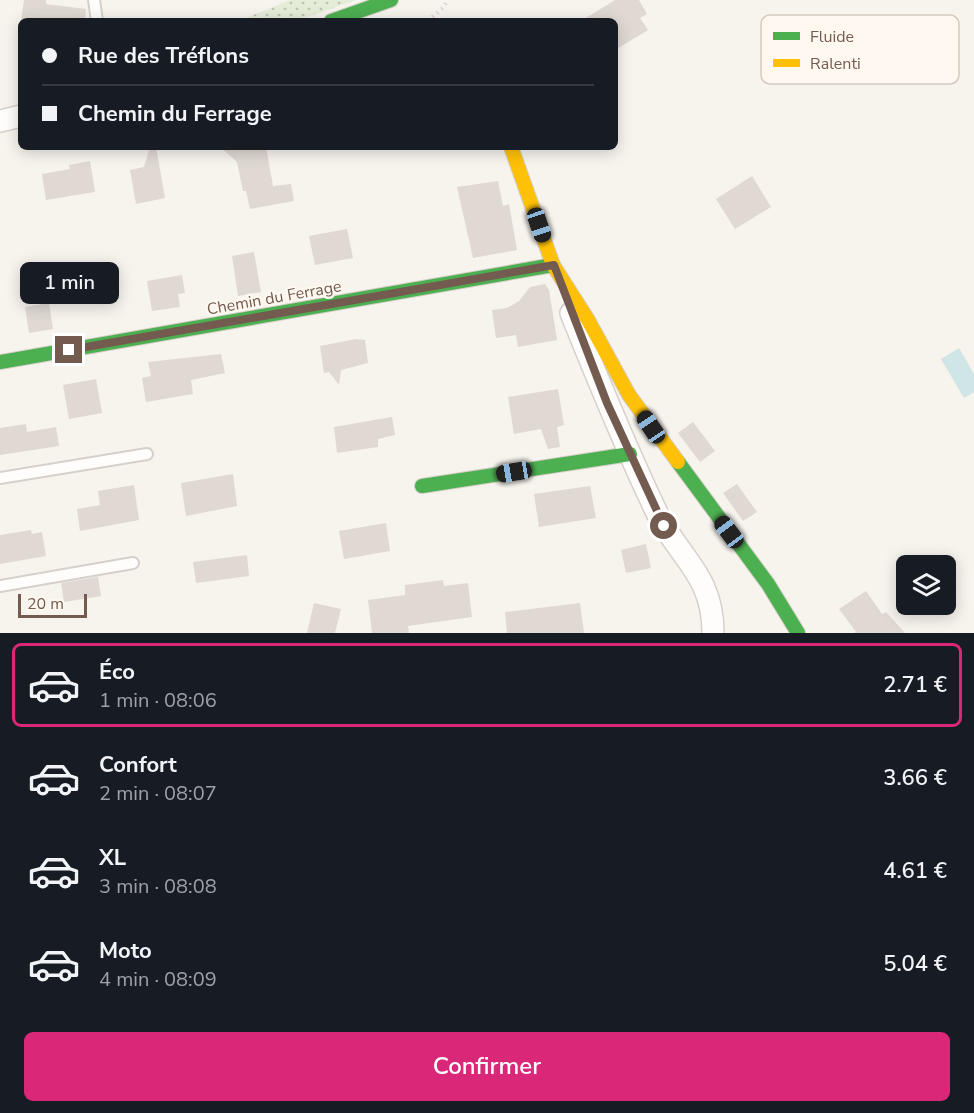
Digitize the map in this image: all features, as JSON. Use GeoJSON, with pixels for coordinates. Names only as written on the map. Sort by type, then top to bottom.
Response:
{"type":"FeatureCollection","features":[{"type":"Feature","properties":{"kind":"street"},"geometry":{"type":"LineString","coordinates":[[340,18],[391,0]]}},
{"type":"Feature","properties":{"kind":"street"},"geometry":{"type":"LineString","coordinates":[[0,121],[18,117]]}},
{"type":"Feature","properties":{"kind":"street"},"geometry":{"type":"LineString","coordinates":[[512,150],[554,265],[630,454],[664,526],[701,578],[713,614],[713,633]]}},
{"type":"Feature","properties":{"kind":"street"},"geometry":{"type":"LineString","coordinates":[[554,265],[588,320],[629,395],[768,584],[798,633]]}},
{"type":"Feature","properties":{"kind":"street","name":"Chemin du Ferrage"},"geometry":{"type":"LineString","coordinates":[[0,362],[554,265]]}},
{"type":"Feature","properties":{"kind":"street"},"geometry":{"type":"LineString","coordinates":[[422,486],[630,454]]}},
{"type":"Feature","properties":{"kind":"lane"},"geometry":{"type":"LineString","coordinates":[[94,0],[97,18]]}},
{"type":"Feature","properties":{"kind":"lane"},"geometry":{"type":"LineString","coordinates":[[0,478],[147,454]]}},
{"type":"Feature","properties":{"kind":"lane"},"geometry":{"type":"LineString","coordinates":[[0,586],[133,563]]}},
{"type":"Feature","properties":{"kind":"path"},"geometry":{"type":"LineString","coordinates":[[431,18],[448,0]]}},
{"type":"Feature","properties":{"kind":"green space"},"geometry":{"type":"Polygon","coordinates":[[[290,0],[356,0],[305,18],[246,18],[290,0]]]}},
{"type":"Feature","properties":{"kind":"shaded area"},"geometry":{"type":"Polygon","coordinates":[[[959,348],[974,374],[974,392],[964,398],[941,359],[959,348]]]}},
{"type":"Feature","properties":{"kind":"building"},"geometry":{"type":"Polygon","coordinates":[[[24,0],[46,0],[46,4],[86,9],[85,18],[21,18],[24,0]]]}},
{"type":"Feature","properties":{"kind":"building"},"geometry":{"type":"Polygon","coordinates":[[[615,0],[639,0],[647,14],[640,18],[648,30],[618,48],[618,18],[586,18],[615,0]]]}},
{"type":"Feature","properties":{"kind":"building"},"geometry":{"type":"Polygon","coordinates":[[[149,150],[157,150],[165,198],[136,204],[130,170],[144,167],[149,150]]]}},
{"type":"Feature","properties":{"kind":"building"},"geometry":{"type":"Polygon","coordinates":[[[223,150],[267,150],[273,186],[291,184],[294,201],[250,209],[246,191],[243,191],[237,162],[223,150]]]}},
{"type":"Feature","properties":{"kind":"building"},"geometry":{"type":"Polygon","coordinates":[[[90,161],[95,192],[46,200],[42,174],[70,169],[69,165],[90,161]]]}},
{"type":"Feature","properties":{"kind":"building"},"geometry":{"type":"Polygon","coordinates":[[[752,176],[771,207],[735,229],[716,199],[752,176]]]}},
{"type":"Feature","properties":{"kind":"building"},"geometry":{"type":"Polygon","coordinates":[[[498,181],[503,206],[509,204],[517,250],[473,258],[457,187],[498,181]]]}},
{"type":"Feature","properties":{"kind":"building"},"geometry":{"type":"Polygon","coordinates":[[[347,229],[353,258],[315,265],[309,236],[347,229]]]}},
{"type":"Feature","properties":{"kind":"building"},"geometry":{"type":"Polygon","coordinates":[[[254,252],[261,292],[238,296],[232,256],[254,252]]]}},
{"type":"Feature","properties":{"kind":"building"},"geometry":{"type":"Polygon","coordinates":[[[182,275],[185,293],[178,294],[180,307],[152,311],[147,281],[182,275]]]}},
{"type":"Feature","properties":{"kind":"building"},"geometry":{"type":"Polygon","coordinates":[[[545,284],[549,290],[557,340],[518,347],[516,335],[496,338],[492,310],[507,308],[519,301],[530,287],[545,284]]]}},
{"type":"Feature","properties":{"kind":"building"},"geometry":{"type":"Polygon","coordinates":[[[49,303],[53,329],[29,333],[25,307],[49,303]]]}},
{"type":"Feature","properties":{"kind":"building"},"geometry":{"type":"Polygon","coordinates":[[[356,339],[365,340],[368,363],[341,370],[339,385],[329,372],[324,373],[320,346],[356,339]]]}},
{"type":"Feature","properties":{"kind":"building"},"geometry":{"type":"Polygon","coordinates":[[[221,354],[225,373],[191,380],[193,394],[146,402],[142,378],[151,376],[148,362],[221,354]]]}},
{"type":"Feature","properties":{"kind":"building"},"geometry":{"type":"Polygon","coordinates":[[[96,379],[102,413],[69,419],[63,385],[96,379]]]}},
{"type":"Feature","properties":{"kind":"building"},"geometry":{"type":"Polygon","coordinates":[[[558,389],[564,425],[557,427],[560,447],[548,449],[541,429],[514,434],[508,397],[558,389]]]}},
{"type":"Feature","properties":{"kind":"building"},"geometry":{"type":"Polygon","coordinates":[[[392,417],[395,435],[378,439],[378,447],[337,453],[334,427],[392,417]]]}},
{"type":"Feature","properties":{"kind":"building"},"geometry":{"type":"Polygon","coordinates":[[[693,422],[715,451],[700,462],[678,433],[693,422]]]}},
{"type":"Feature","properties":{"kind":"building"},"geometry":{"type":"Polygon","coordinates":[[[26,424],[27,432],[56,427],[59,446],[0,455],[0,428],[26,424]]]}},
{"type":"Feature","properties":{"kind":"building"},"geometry":{"type":"Polygon","coordinates":[[[233,474],[237,506],[186,516],[181,483],[233,474]]]}},
{"type":"Feature","properties":{"kind":"building"},"geometry":{"type":"Polygon","coordinates":[[[737,484],[757,512],[743,521],[723,493],[737,484]]]}},
{"type":"Feature","properties":{"kind":"building"},"geometry":{"type":"Polygon","coordinates":[[[134,485],[139,520],[80,531],[77,509],[100,505],[98,491],[134,485]]]}},
{"type":"Feature","properties":{"kind":"building"},"geometry":{"type":"Polygon","coordinates":[[[590,486],[596,518],[539,527],[534,494],[590,486]]]}},
{"type":"Feature","properties":{"kind":"building"},"geometry":{"type":"Polygon","coordinates":[[[386,523],[390,551],[344,559],[339,531],[386,523]]]}},
{"type":"Feature","properties":{"kind":"building"},"geometry":{"type":"Polygon","coordinates":[[[31,530],[32,534],[42,532],[46,556],[0,564],[0,535],[31,530]]]}},
{"type":"Feature","properties":{"kind":"building"},"geometry":{"type":"Polygon","coordinates":[[[646,544],[651,568],[626,573],[621,550],[646,544]]]}},
{"type":"Feature","properties":{"kind":"building"},"geometry":{"type":"Polygon","coordinates":[[[247,555],[249,576],[196,583],[193,562],[247,555]]]}},
{"type":"Feature","properties":{"kind":"building"},"geometry":{"type":"Polygon","coordinates":[[[98,577],[101,596],[64,602],[61,583],[98,577]]]}},
{"type":"Feature","properties":{"kind":"building"},"geometry":{"type":"Polygon","coordinates":[[[443,580],[444,586],[468,583],[472,617],[408,626],[409,633],[372,633],[368,600],[405,595],[405,585],[443,580]]]}},
{"type":"Feature","properties":{"kind":"building"},"geometry":{"type":"Polygon","coordinates":[[[866,591],[882,614],[886,612],[905,633],[854,633],[856,632],[839,609],[866,591]]]}},
{"type":"Feature","properties":{"kind":"building"},"geometry":{"type":"Polygon","coordinates":[[[314,603],[341,609],[335,633],[307,633],[314,603]]]}},
{"type":"Feature","properties":{"kind":"building"},"geometry":{"type":"Polygon","coordinates":[[[580,603],[584,633],[507,633],[505,612],[580,603]]]}},
{"type":"Feature","properties":{"kind":"traffic: fast"},"geometry":{"type":"LineString","coordinates":[[340,18],[391,0]]}},
{"type":"Feature","properties":{"kind":"traffic: fast"},"geometry":{"type":"LineString","coordinates":[[0,362],[553,265]]}},
{"type":"Feature","properties":{"kind":"traffic: fast"},"geometry":{"type":"LineString","coordinates":[[422,486],[630,454]]}},
{"type":"Feature","properties":{"kind":"traffic: fast"},"geometry":{"type":"LineString","coordinates":[[678,462],[768,584],[798,633]]}},
{"type":"Feature","properties":{"kind":"traffic: slow"},"geometry":{"type":"LineString","coordinates":[[512,150],[553,265],[588,320],[629,395],[678,462]]}},
{"type":"Feature","properties":{"kind":"route"},"geometry":{"type":"LineString","coordinates":[[69,350],[554,265],[607,403],[664,526]]}}]}
